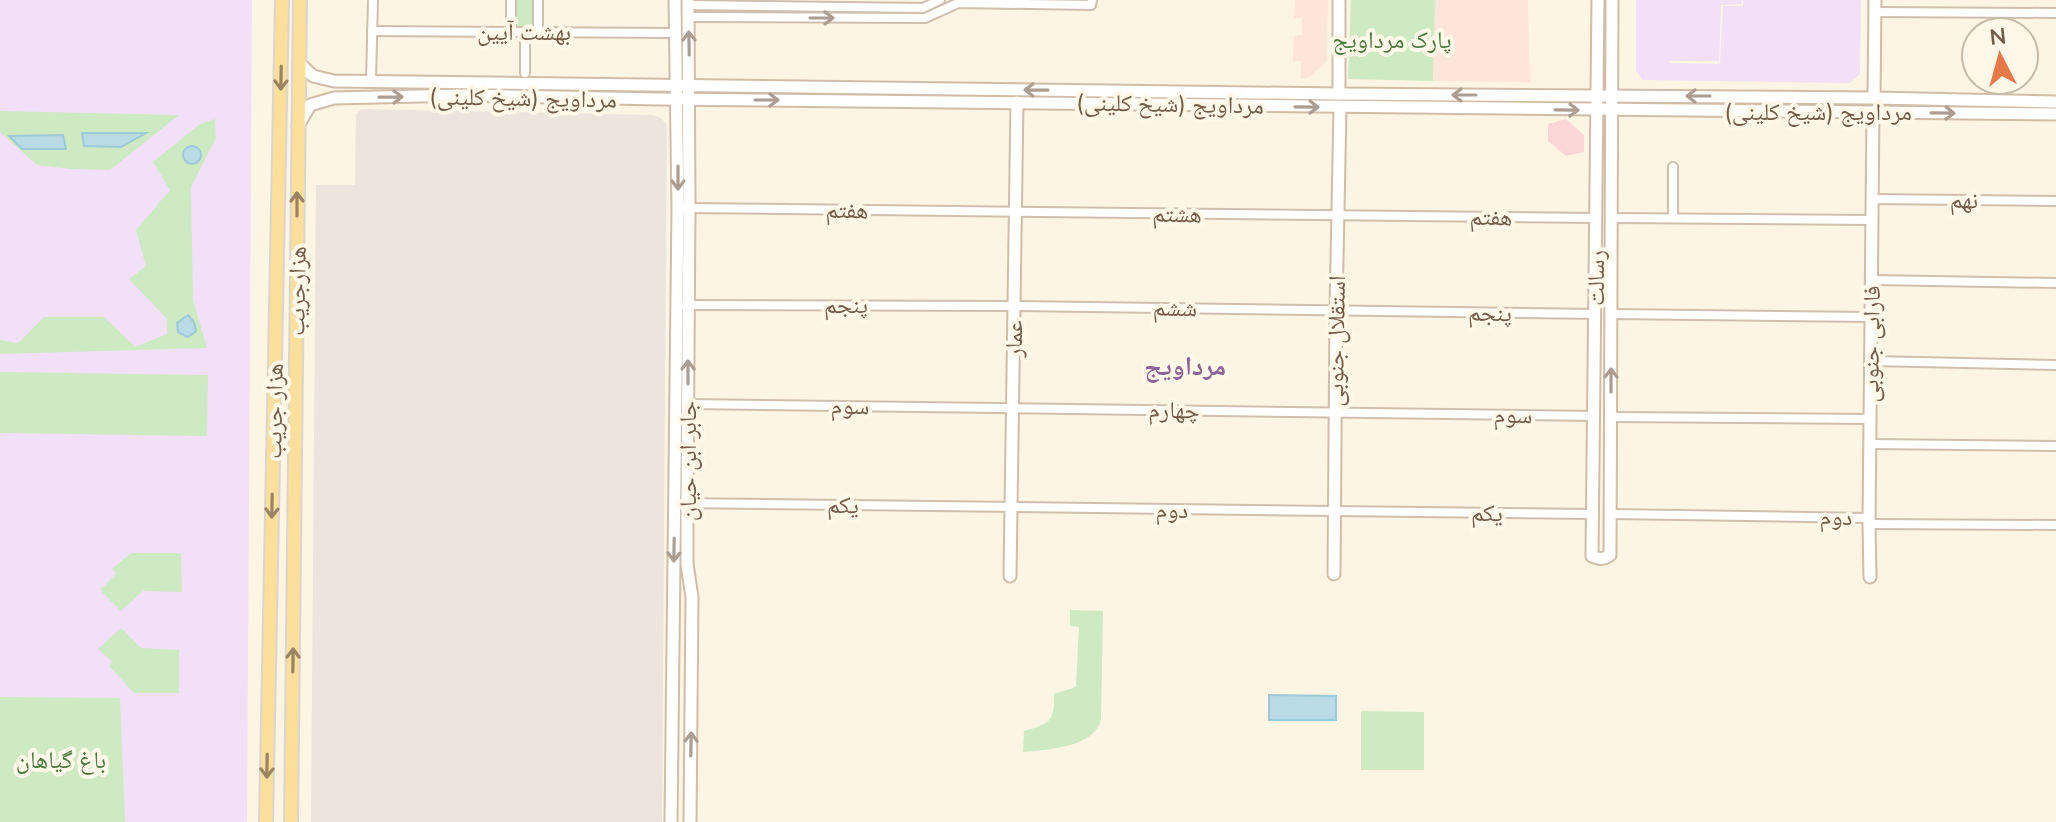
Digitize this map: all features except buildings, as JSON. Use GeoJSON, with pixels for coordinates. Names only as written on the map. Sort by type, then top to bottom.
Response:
{"type":"FeatureCollection","features":[{"type":"Feature","properties":{"kind":"main road","name":"هزار جریب"},"geometry":{"type":"LineString","coordinates":[[266,822],[282,0]]}},
{"type":"Feature","properties":{"kind":"main road","name":"هزارجریب"},"geometry":{"type":"LineString","coordinates":[[291,822],[300,0]]}},
{"type":"Feature","properties":{"kind":"street"},"geometry":{"type":"LineString","coordinates":[[371,81],[373,0]]}},
{"type":"Feature","properties":{"kind":"street"},"geometry":{"type":"LineString","coordinates":[[511,0],[511,32]]}},
{"type":"Feature","properties":{"kind":"street"},"geometry":{"type":"LineString","coordinates":[[538,0],[538,32]]}},
{"type":"Feature","properties":{"kind":"street"},"geometry":{"type":"LineString","coordinates":[[675,0],[683,85]]}},
{"type":"Feature","properties":{"kind":"street"},"geometry":{"type":"LineString","coordinates":[[688,7],[923,8],[940,0]]}},
{"type":"Feature","properties":{"kind":"street"},"geometry":{"type":"LineString","coordinates":[[688,7],[925,18],[958,3],[1091,5],[1092,0]]}},
{"type":"Feature","properties":{"kind":"street"},"geometry":{"type":"LineString","coordinates":[[1339,0],[1339,94]]}},
{"type":"Feature","properties":{"kind":"street","name":"رسالت"},"geometry":{"type":"LineString","coordinates":[[1598,0],[1592,556],[1604,559],[1610,555],[1611,514],[1612,96]]}},
{"type":"Feature","properties":{"kind":"street"},"geometry":{"type":"LineString","coordinates":[[1612,0],[1612,96]]}},
{"type":"Feature","properties":{"kind":"street"},"geometry":{"type":"LineString","coordinates":[[1874,98],[1875,6],[2056,13]]}},
{"type":"Feature","properties":{"kind":"street"},"geometry":{"type":"LineString","coordinates":[[683,85],[688,7]]}},
{"type":"Feature","properties":{"kind":"street","name":"بهشت آیین"},"geometry":{"type":"LineString","coordinates":[[372,31],[676,33]]}},
{"type":"Feature","properties":{"kind":"street"},"geometry":{"type":"LineString","coordinates":[[525,32],[525,73]]}},
{"type":"Feature","properties":{"kind":"street","name":"مرداویج (شیخ کلینی)"},"geometry":{"type":"LineString","coordinates":[[299,63],[313,76],[334,81],[2056,102]]}},
{"type":"Feature","properties":{"kind":"street"},"geometry":{"type":"LineString","coordinates":[[463,95],[464,82]]}},
{"type":"Feature","properties":{"kind":"street","name":"جابر ابن حیان"},"geometry":{"type":"LineString","coordinates":[[671,818],[681,503],[683,85]]}},
{"type":"Feature","properties":{"kind":"street","name":"مرداویج (شیخ کلینی)"},"geometry":{"type":"LineString","coordinates":[[298,126],[310,105],[334,98],[463,95],[2056,114]]}},
{"type":"Feature","properties":{"kind":"street","name":"عمار"},"geometry":{"type":"LineString","coordinates":[[1010,576],[1017,102]]}},
{"type":"Feature","properties":{"kind":"street","name":"استقلال جنوبی"},"geometry":{"type":"LineString","coordinates":[[1334,574],[1340,107]]}},
{"type":"Feature","properties":{"kind":"street","name":"فارابی جنوبی"},"geometry":{"type":"LineString","coordinates":[[1870,577],[1873,112]]}},
{"type":"Feature","properties":{"kind":"street"},"geometry":{"type":"LineString","coordinates":[[1673,167],[1673,218]]}},
{"type":"Feature","properties":{"kind":"street","name":"نهم"},"geometry":{"type":"LineString","coordinates":[[1872,199],[2056,201]]}},
{"type":"Feature","properties":{"kind":"street","name":"هفتم"},"geometry":{"type":"LineString","coordinates":[[684,208],[1016,212]]}},
{"type":"Feature","properties":{"kind":"street","name":"هشتم"},"geometry":{"type":"LineString","coordinates":[[1016,212],[1339,215]]}},
{"type":"Feature","properties":{"kind":"street","name":"هفتم"},"geometry":{"type":"LineString","coordinates":[[1339,215],[1596,218]]}},
{"type":"Feature","properties":{"kind":"street"},"geometry":{"type":"LineString","coordinates":[[1612,218],[1872,220]]}},
{"type":"Feature","properties":{"kind":"street"},"geometry":{"type":"LineString","coordinates":[[1872,280],[2056,283]]}},
{"type":"Feature","properties":{"kind":"street","name":"جابر ابن حیان"},"geometry":{"type":"LineString","coordinates":[[683,305],[688,404],[681,503],[692,597],[690,819]]}},
{"type":"Feature","properties":{"kind":"street","name":"پنجم"},"geometry":{"type":"LineString","coordinates":[[683,305],[1015,306]]}},
{"type":"Feature","properties":{"kind":"street","name":"ششم"},"geometry":{"type":"LineString","coordinates":[[1015,306],[1336,310]]}},
{"type":"Feature","properties":{"kind":"street","name":"پنجم"},"geometry":{"type":"LineString","coordinates":[[1336,310],[1596,314]]}},
{"type":"Feature","properties":{"kind":"street"},"geometry":{"type":"LineString","coordinates":[[1611,314],[1871,317]]}},
{"type":"Feature","properties":{"kind":"street"},"geometry":{"type":"LineString","coordinates":[[1871,361],[2056,365]]}},
{"type":"Feature","properties":{"kind":"street","name":"سوم"},"geometry":{"type":"LineString","coordinates":[[688,404],[1013,407]]}},
{"type":"Feature","properties":{"kind":"street","name":"چهارم"},"geometry":{"type":"LineString","coordinates":[[1013,407],[1335,412]]}},
{"type":"Feature","properties":{"kind":"street","name":"سوم"},"geometry":{"type":"LineString","coordinates":[[1335,412],[1594,416]]}},
{"type":"Feature","properties":{"kind":"street"},"geometry":{"type":"LineString","coordinates":[[1611,417],[1870,419]]}},
{"type":"Feature","properties":{"kind":"street"},"geometry":{"type":"LineString","coordinates":[[1870,444],[2056,446]]}},
{"type":"Feature","properties":{"kind":"street","name":"یکم"},"geometry":{"type":"LineString","coordinates":[[681,503],[1011,508]]}},
{"type":"Feature","properties":{"kind":"street","name":"دوم"},"geometry":{"type":"LineString","coordinates":[[1011,508],[1334,511]]}},
{"type":"Feature","properties":{"kind":"street","name":"یکم"},"geometry":{"type":"LineString","coordinates":[[1334,511],[1593,514]]}},
{"type":"Feature","properties":{"kind":"street","name":"دوم"},"geometry":{"type":"LineString","coordinates":[[1611,514],[1869,521]]}},
{"type":"Feature","properties":{"kind":"street"},"geometry":{"type":"LineString","coordinates":[[1869,521],[2056,525]]}},
{"type":"Feature","properties":{"kind":"street"},"geometry":{"type":"LineString","coordinates":[[671,818],[690,819]]}},
{"type":"Feature","properties":{"kind":"shaded area"},"geometry":{"type":"Polygon","coordinates":[[[0,0],[252,0],[247,822],[0,822],[0,0]]]}},
{"type":"Feature","properties":{"kind":"shaded area"},"geometry":{"type":"Polygon","coordinates":[[[1295,0],[1328,0],[1327,61],[1308,78],[1301,79],[1301,61],[1293,61],[1294,36],[1302,35],[1302,18],[1294,18],[1295,0]]]}},
{"type":"Feature","properties":{"kind":"shaded area"},"geometry":{"type":"Polygon","coordinates":[[[1435,0],[1528,0],[1530,82],[1433,81],[1435,0]]]}},
{"type":"Feature","properties":{"kind":"shaded area"},"geometry":{"type":"Polygon","coordinates":[[[1636,0],[1742,0],[1742,4],[1721,5],[1719,61],[1669,61],[1720,64],[1723,6],[1743,6],[1743,0],[1861,0],[1860,74],[1850,83],[1643,80],[1636,71],[1636,0]]]}},
{"type":"Feature","properties":{"kind":"shaded area"},"geometry":{"type":"Polygon","coordinates":[[[361,109],[653,115],[667,125],[662,822],[311,822],[316,185],[355,185],[356,114],[361,109]]]}},
{"type":"Feature","properties":{"kind":"shaded area"},"geometry":{"type":"Polygon","coordinates":[[[1566,119],[1584,135],[1584,152],[1566,156],[1548,141],[1548,124],[1566,119]]]}},
{"type":"Feature","properties":{"kind":"green space"},"geometry":{"type":"Polygon","coordinates":[[[511,0],[538,0],[538,32],[511,32],[511,0]]]}},
{"type":"Feature","properties":{"kind":"green space","name":"پارک مرداویج"},"geometry":{"type":"Polygon","coordinates":[[[1351,0],[1435,0],[1433,81],[1348,79],[1351,0]]]}},
{"type":"Feature","properties":{"kind":"green space"},"geometry":{"type":"Polygon","coordinates":[[[0,111],[179,115],[110,170],[37,165],[0,132],[0,111]]]}},
{"type":"Feature","properties":{"kind":"green space"},"geometry":{"type":"Polygon","coordinates":[[[215,119],[216,138],[191,187],[193,300],[207,348],[0,354],[0,340],[18,343],[44,317],[104,317],[135,347],[167,334],[167,319],[129,279],[146,266],[136,230],[170,190],[153,162],[200,124],[215,119]]]}},
{"type":"Feature","properties":{"kind":"green space"},"geometry":{"type":"Polygon","coordinates":[[[0,372],[208,375],[207,436],[0,433],[0,372]]]}},
{"type":"Feature","properties":{"kind":"green space"},"geometry":{"type":"Polygon","coordinates":[[[131,553],[181,553],[182,592],[143,591],[121,611],[100,590],[116,574],[112,569],[131,553]]]}},
{"type":"Feature","properties":{"kind":"green space"},"geometry":{"type":"Polygon","coordinates":[[[1070,610],[1103,611],[1101,719],[1090,736],[1080,741],[1057,748],[1023,752],[1024,731],[1049,720],[1054,694],[1076,687],[1079,627],[1070,626],[1070,610]]]}},
{"type":"Feature","properties":{"kind":"green space"},"geometry":{"type":"Polygon","coordinates":[[[121,628],[141,648],[179,650],[179,693],[134,693],[109,666],[112,662],[98,649],[121,628]]]}},
{"type":"Feature","properties":{"kind":"green space","name":"باغ گیاهان"},"geometry":{"type":"Polygon","coordinates":[[[0,697],[120,698],[125,822],[0,822],[0,697]]]}},
{"type":"Feature","properties":{"kind":"green space"},"geometry":{"type":"Polygon","coordinates":[[[1361,711],[1424,712],[1424,770],[1361,770],[1361,711]]]}},
{"type":"Feature","properties":{"kind":"water"},"geometry":{"type":"Polygon","coordinates":[[[82,133],[146,133],[121,147],[84,146],[82,133]]]}},
{"type":"Feature","properties":{"kind":"water"},"geometry":{"type":"Polygon","coordinates":[[[63,135],[66,149],[22,149],[9,136],[63,135]]]}},
{"type":"Feature","properties":{"kind":"water"},"geometry":{"type":"Polygon","coordinates":[[[188,146],[196,146],[201,155],[199,162],[188,164],[183,159],[183,151],[188,146]]]}},
{"type":"Feature","properties":{"kind":"water"},"geometry":{"type":"Polygon","coordinates":[[[188,315],[196,331],[188,337],[178,332],[177,323],[188,315]]]}},
{"type":"Feature","properties":{"kind":"water"},"geometry":{"type":"Polygon","coordinates":[[[1269,695],[1336,696],[1336,720],[1269,720],[1269,695]]]}},
{"type":"Feature","properties":{"kind":"district","name":"مرداویج"},"geometry":{"type":"Point","coordinates":[1185,366]}}]}
